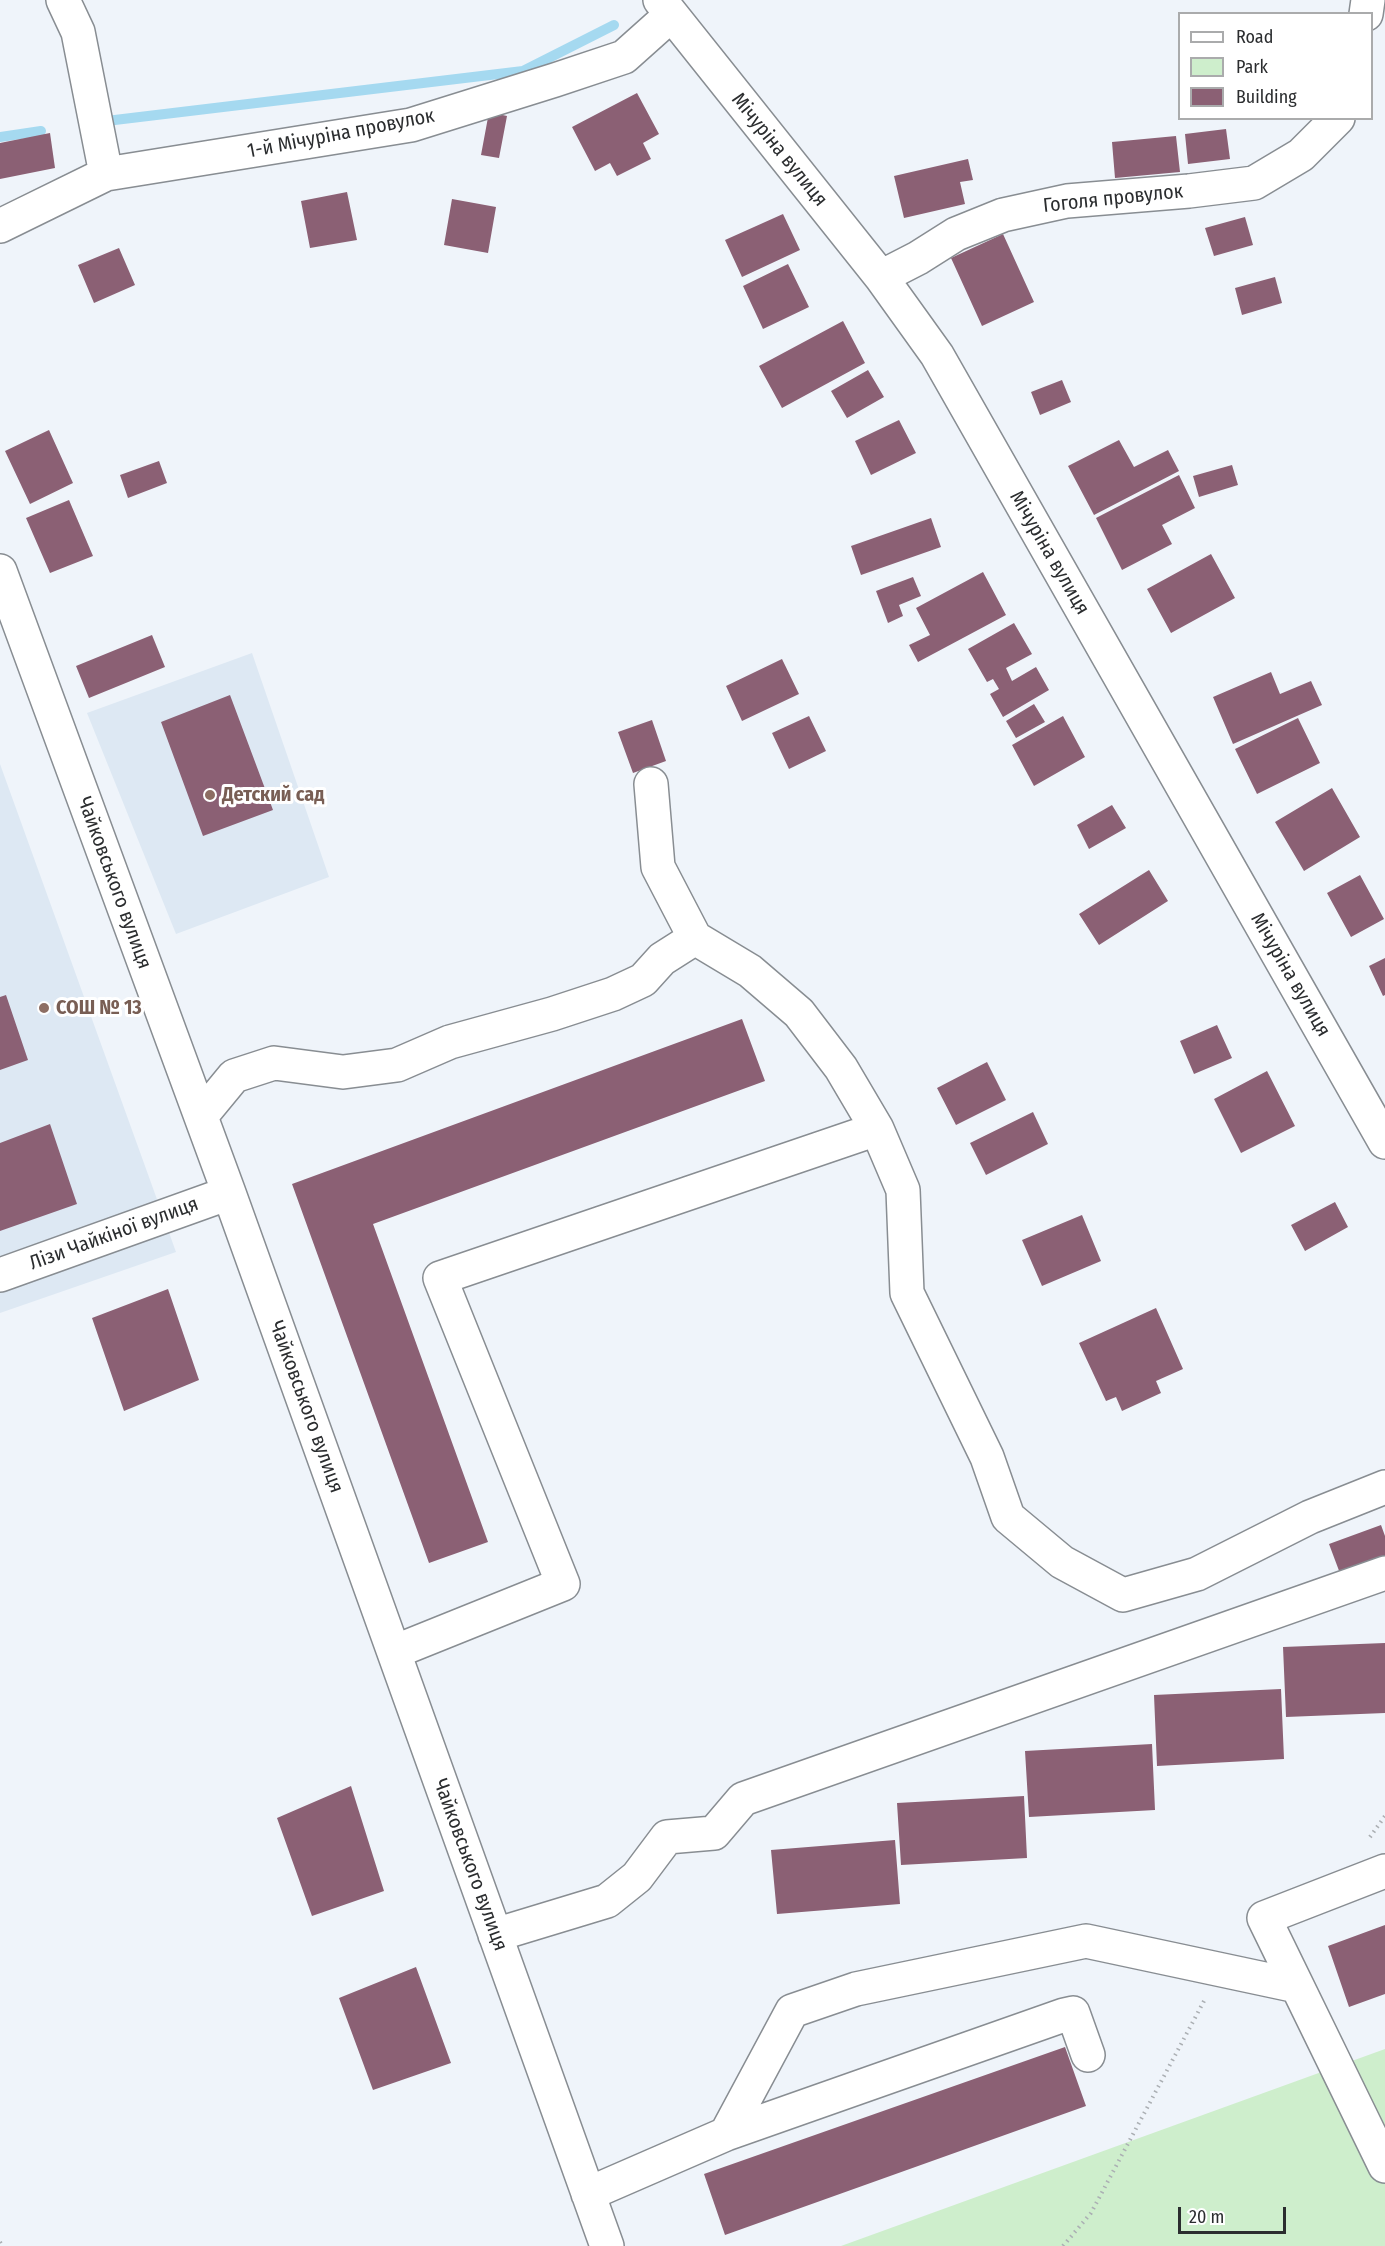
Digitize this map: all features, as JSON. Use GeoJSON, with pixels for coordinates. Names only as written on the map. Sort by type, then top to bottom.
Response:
{"type":"FeatureCollection","features":[{"type":"Feature","properties":{"kind":"street"},"geometry":{"type":"LineString","coordinates":[[63,0],[78,32],[106,174]]}},
{"type":"Feature","properties":{"kind":"street","name":"1-й Мічуріна провулок"},"geometry":{"type":"LineString","coordinates":[[0,226],[106,174],[411,125],[624,57],[665,8]]}},
{"type":"Feature","properties":{"kind":"street","name":"Мічуріна вулиця"},"geometry":{"type":"LineString","coordinates":[[665,8],[881,277],[937,355],[1385,1142]]}},
{"type":"Feature","properties":{"kind":"street","name":"Гоголя провулок"},"geometry":{"type":"LineString","coordinates":[[881,277],[918,258],[956,234],[1003,215],[1067,201],[1254,183],[1301,155],[1336,120]]}},
{"type":"Feature","properties":{"kind":"street","name":"Чайковського вулиця"},"geometry":{"type":"LineString","coordinates":[[1,578],[229,1193],[607,2246]]}},
{"type":"Feature","properties":{"kind":"street"},"geometry":{"type":"LineString","coordinates":[[651,784],[658,867],[695,938],[750,971],[799,1013],[840,1068],[877,1129],[903,1190],[908,1293],[987,1457],[1008,1518],[1062,1562],[1123,1594],[1197,1574],[1310,1517],[1385,1487]]}},
{"type":"Feature","properties":{"kind":"street"},"geometry":{"type":"LineString","coordinates":[[201,1116],[234,1076],[274,1063],[343,1072],[397,1065],[450,1042],[552,1014],[613,994],[643,981],[662,959],[695,938]]}},
{"type":"Feature","properties":{"kind":"street"},"geometry":{"type":"LineString","coordinates":[[394,1652],[562,1584],[440,1278],[877,1129]]}},
{"type":"Feature","properties":{"kind":"street","name":"Лізи Чайкіної вулиця"},"geometry":{"type":"LineString","coordinates":[[0,1275],[229,1193]]}},
{"type":"Feature","properties":{"kind":"street"},"geometry":{"type":"LineString","coordinates":[[495,1935],[607,1901],[637,1877],[667,1837],[714,1833],[743,1799],[1385,1573]]}},
{"type":"Feature","properties":{"kind":"street"},"geometry":{"type":"LineString","coordinates":[[1385,1871],[1264,1918],[1385,2166]]}},
{"type":"Feature","properties":{"kind":"street"},"geometry":{"type":"LineString","coordinates":[[726,2134],[792,2011],[856,1989],[1086,1941],[1297,1986]]}},
{"type":"Feature","properties":{"kind":"street"},"geometry":{"type":"LineString","coordinates":[[588,2194],[726,2134],[1073,2013],[1088,2055]]}},
{"type":"Feature","properties":{"kind":"path"},"geometry":{"type":"LineString","coordinates":[[1361,1842],[1371,1836],[1385,1816]]}},
{"type":"Feature","properties":{"kind":"path"},"geometry":{"type":"LineString","coordinates":[[1063,2246],[1091,2213],[1221,1970]]}},
{"type":"Feature","properties":{"kind":"path"},"geometry":{"type":"LineString","coordinates":[[0,2242],[2,2246]]}},
{"type":"Feature","properties":{"kind":"shaded area","name":"Детский сад"},"geometry":{"type":"Polygon","coordinates":[[[252,653],[329,877],[176,934],[87,713],[252,653]]]}},
{"type":"Feature","properties":{"kind":"shaded area","name":"СОШ № 13"},"geometry":{"type":"Polygon","coordinates":[[[0,764],[176,1252],[0,1313],[0,764]]]}},
{"type":"Feature","properties":{"kind":"green space"},"geometry":{"type":"Polygon","coordinates":[[[1385,2049],[1385,2246],[841,2246],[1385,2049]]]}},
{"type":"Feature","properties":{"kind":"building"},"geometry":{"type":"Polygon","coordinates":[[[637,93],[659,134],[643,143],[651,159],[617,176],[610,163],[595,171],[572,127],[637,93]]]}},
{"type":"Feature","properties":{"kind":"building"},"geometry":{"type":"Polygon","coordinates":[[[489,112],[507,116],[499,158],[481,155],[489,112]]]}},
{"type":"Feature","properties":{"kind":"building"},"geometry":{"type":"Polygon","coordinates":[[[1226,129],[1230,159],[1188,164],[1185,134],[1226,129]]]}},
{"type":"Feature","properties":{"kind":"building"},"geometry":{"type":"Polygon","coordinates":[[[50,133],[55,168],[0,179],[0,143],[50,133]]]}},
{"type":"Feature","properties":{"kind":"building"},"geometry":{"type":"Polygon","coordinates":[[[1176,136],[1180,172],[1115,178],[1112,142],[1176,136]]]}},
{"type":"Feature","properties":{"kind":"building"},"geometry":{"type":"Polygon","coordinates":[[[968,159],[973,180],[960,182],[965,204],[904,218],[894,176],[968,159]]]}},
{"type":"Feature","properties":{"kind":"building"},"geometry":{"type":"Polygon","coordinates":[[[347,192],[357,240],[310,248],[301,201],[347,192]]]}},
{"type":"Feature","properties":{"kind":"building"},"geometry":{"type":"Polygon","coordinates":[[[452,199],[496,207],[488,253],[444,245],[452,199]]]}},
{"type":"Feature","properties":{"kind":"building"},"geometry":{"type":"Polygon","coordinates":[[[783,214],[800,250],[742,277],[725,240],[783,214]]]}},
{"type":"Feature","properties":{"kind":"building"},"geometry":{"type":"Polygon","coordinates":[[[1245,217],[1253,245],[1214,256],[1205,228],[1245,217]]]}},
{"type":"Feature","properties":{"kind":"building"},"geometry":{"type":"Polygon","coordinates":[[[1003,234],[1034,302],[982,326],[951,258],[1003,234]]]}},
{"type":"Feature","properties":{"kind":"building"},"geometry":{"type":"Polygon","coordinates":[[[119,248],[135,285],[94,303],[78,265],[119,248]]]}},
{"type":"Feature","properties":{"kind":"building"},"geometry":{"type":"Polygon","coordinates":[[[788,264],[809,307],[763,329],[743,286],[788,264]]]}},
{"type":"Feature","properties":{"kind":"building"},"geometry":{"type":"Polygon","coordinates":[[[1275,277],[1282,303],[1242,315],[1235,288],[1275,277]]]}},
{"type":"Feature","properties":{"kind":"building"},"geometry":{"type":"Polygon","coordinates":[[[843,321],[865,363],[782,408],[759,366],[843,321]]]}},
{"type":"Feature","properties":{"kind":"building"},"geometry":{"type":"Polygon","coordinates":[[[868,370],[884,397],[847,418],[831,391],[868,370]]]}},
{"type":"Feature","properties":{"kind":"building"},"geometry":{"type":"Polygon","coordinates":[[[1062,380],[1071,402],[1040,415],[1031,392],[1062,380]]]}},
{"type":"Feature","properties":{"kind":"building"},"geometry":{"type":"Polygon","coordinates":[[[899,420],[916,453],[871,475],[855,441],[899,420]]]}},
{"type":"Feature","properties":{"kind":"building"},"geometry":{"type":"Polygon","coordinates":[[[49,430],[73,483],[30,504],[5,451],[49,430]]]}},
{"type":"Feature","properties":{"kind":"building"},"geometry":{"type":"Polygon","coordinates":[[[1119,440],[1134,467],[1168,450],[1179,471],[1094,515],[1068,466],[1119,440]]]}},
{"type":"Feature","properties":{"kind":"building"},"geometry":{"type":"Polygon","coordinates":[[[159,461],[167,483],[128,498],[120,475],[159,461]]]}},
{"type":"Feature","properties":{"kind":"building"},"geometry":{"type":"Polygon","coordinates":[[[1232,465],[1238,485],[1199,497],[1193,476],[1232,465]]]}},
{"type":"Feature","properties":{"kind":"building"},"geometry":{"type":"Polygon","coordinates":[[[1179,475],[1195,508],[1162,525],[1172,544],[1122,570],[1096,518],[1179,475]]]}},
{"type":"Feature","properties":{"kind":"building"},"geometry":{"type":"Polygon","coordinates":[[[69,500],[93,556],[50,573],[26,518],[69,500]]]}},
{"type":"Feature","properties":{"kind":"building"},"geometry":{"type":"Polygon","coordinates":[[[931,518],[941,547],[861,575],[851,546],[931,518]]]}},
{"type":"Feature","properties":{"kind":"building"},"geometry":{"type":"Polygon","coordinates":[[[1211,554],[1235,598],[1171,633],[1147,589],[1211,554]]]}},
{"type":"Feature","properties":{"kind":"building"},"geometry":{"type":"Polygon","coordinates":[[[983,572],[1006,615],[918,662],[909,645],[930,635],[916,608],[983,572]]]}},
{"type":"Feature","properties":{"kind":"building"},"geometry":{"type":"Polygon","coordinates":[[[913,577],[921,596],[899,605],[903,616],[888,623],[876,591],[913,577]]]}},
{"type":"Feature","properties":{"kind":"building"},"geometry":{"type":"Polygon","coordinates":[[[1014,623],[1032,654],[1006,668],[1012,681],[1036,667],[1049,690],[1003,717],[990,694],[999,689],[993,679],[987,682],[968,649],[1014,623]]]}},
{"type":"Feature","properties":{"kind":"building"},"geometry":{"type":"Polygon","coordinates":[[[152,635],[165,667],[89,698],[76,666],[152,635]]]}},
{"type":"Feature","properties":{"kind":"building"},"geometry":{"type":"Polygon","coordinates":[[[782,659],[799,694],[742,721],[726,686],[782,659]]]}},
{"type":"Feature","properties":{"kind":"building"},"geometry":{"type":"Polygon","coordinates":[[[1271,672],[1280,694],[1311,681],[1322,705],[1233,744],[1213,697],[1271,672]]]}},
{"type":"Feature","properties":{"kind":"building"},"geometry":{"type":"Polygon","coordinates":[[[230,695],[273,810],[203,836],[161,722],[230,695]]]}},
{"type":"Feature","properties":{"kind":"building"},"geometry":{"type":"Polygon","coordinates":[[[1034,704],[1045,722],[1016,738],[1006,721],[1034,704]]]}},
{"type":"Feature","properties":{"kind":"building"},"geometry":{"type":"Polygon","coordinates":[[[809,716],[826,751],[789,769],[772,733],[809,716]]]}},
{"type":"Feature","properties":{"kind":"building"},"geometry":{"type":"Polygon","coordinates":[[[1063,716],[1085,757],[1034,786],[1012,745],[1063,716]]]}},
{"type":"Feature","properties":{"kind":"building"},"geometry":{"type":"Polygon","coordinates":[[[1298,718],[1320,763],[1257,794],[1235,749],[1298,718]]]}},
{"type":"Feature","properties":{"kind":"building"},"geometry":{"type":"Polygon","coordinates":[[[652,720],[666,761],[633,773],[618,732],[652,720]]]}},
{"type":"Feature","properties":{"kind":"building"},"geometry":{"type":"Polygon","coordinates":[[[1332,788],[1360,837],[1304,871],[1275,822],[1332,788]]]}},
{"type":"Feature","properties":{"kind":"building"},"geometry":{"type":"Polygon","coordinates":[[[1112,805],[1126,828],[1089,849],[1077,825],[1112,805]]]}},
{"type":"Feature","properties":{"kind":"building"},"geometry":{"type":"Polygon","coordinates":[[[1149,870],[1168,901],[1099,945],[1079,914],[1149,870]]]}},
{"type":"Feature","properties":{"kind":"building"},"geometry":{"type":"Polygon","coordinates":[[[1360,875],[1384,919],[1351,937],[1327,893],[1360,875]]]}},
{"type":"Feature","properties":{"kind":"building"},"geometry":{"type":"Polygon","coordinates":[[[1385,958],[1385,995],[1383,996],[1369,966],[1385,958]]]}},
{"type":"Feature","properties":{"kind":"building"},"geometry":{"type":"Polygon","coordinates":[[[6,995],[28,1060],[0,1070],[0,997],[6,995]]]}},
{"type":"Feature","properties":{"kind":"building"},"geometry":{"type":"Polygon","coordinates":[[[742,1019],[765,1081],[373,1224],[488,1542],[429,1563],[292,1184],[742,1019]]]}},
{"type":"Feature","properties":{"kind":"building"},"geometry":{"type":"Polygon","coordinates":[[[1217,1025],[1232,1058],[1194,1074],[1180,1041],[1217,1025]]]}},
{"type":"Feature","properties":{"kind":"building"},"geometry":{"type":"Polygon","coordinates":[[[987,1062],[1006,1100],[956,1125],[937,1088],[987,1062]]]}},
{"type":"Feature","properties":{"kind":"building"},"geometry":{"type":"Polygon","coordinates":[[[1267,1071],[1295,1126],[1241,1153],[1214,1099],[1267,1071]]]}},
{"type":"Feature","properties":{"kind":"building"},"geometry":{"type":"Polygon","coordinates":[[[1033,1112],[1048,1144],[986,1175],[970,1143],[1033,1112]]]}},
{"type":"Feature","properties":{"kind":"building"},"geometry":{"type":"Polygon","coordinates":[[[50,1124],[77,1204],[0,1231],[0,1143],[50,1124]]]}},
{"type":"Feature","properties":{"kind":"building"},"geometry":{"type":"Polygon","coordinates":[[[1335,1202],[1348,1227],[1305,1251],[1291,1225],[1335,1202]]]}},
{"type":"Feature","properties":{"kind":"building"},"geometry":{"type":"Polygon","coordinates":[[[1082,1215],[1101,1261],[1042,1286],[1022,1240],[1082,1215]]]}},
{"type":"Feature","properties":{"kind":"building"},"geometry":{"type":"Polygon","coordinates":[[[168,1289],[199,1380],[124,1411],[92,1318],[168,1289]]]}},
{"type":"Feature","properties":{"kind":"building"},"geometry":{"type":"Polygon","coordinates":[[[1156,1308],[1183,1369],[1156,1381],[1161,1393],[1122,1411],[1116,1397],[1106,1401],[1079,1343],[1156,1308]]]}},
{"type":"Feature","properties":{"kind":"building"},"geometry":{"type":"Polygon","coordinates":[[[1381,1525],[1385,1536],[1385,1559],[1341,1576],[1329,1544],[1381,1525]]]}},
{"type":"Feature","properties":{"kind":"building"},"geometry":{"type":"Polygon","coordinates":[[[1385,1643],[1385,1713],[1286,1717],[1283,1647],[1385,1643]]]}},
{"type":"Feature","properties":{"kind":"building"},"geometry":{"type":"Polygon","coordinates":[[[1281,1689],[1284,1759],[1157,1766],[1154,1695],[1281,1689]]]}},
{"type":"Feature","properties":{"kind":"building"},"geometry":{"type":"Polygon","coordinates":[[[1152,1744],[1155,1810],[1029,1817],[1025,1751],[1152,1744]]]}},
{"type":"Feature","properties":{"kind":"building"},"geometry":{"type":"Polygon","coordinates":[[[351,1786],[384,1891],[312,1916],[277,1818],[351,1786]]]}},
{"type":"Feature","properties":{"kind":"building"},"geometry":{"type":"Polygon","coordinates":[[[1024,1796],[1027,1858],[901,1865],[897,1803],[1024,1796]]]}},
{"type":"Feature","properties":{"kind":"building"},"geometry":{"type":"Polygon","coordinates":[[[895,1840],[900,1904],[777,1914],[771,1850],[895,1840]]]}},
{"type":"Feature","properties":{"kind":"building"},"geometry":{"type":"Polygon","coordinates":[[[1385,1925],[1385,1994],[1349,2007],[1328,1946],[1385,1925]]]}},
{"type":"Feature","properties":{"kind":"building"},"geometry":{"type":"Polygon","coordinates":[[[416,1967],[451,2063],[373,2090],[339,1998],[416,1967]]]}},
{"type":"Feature","properties":{"kind":"building"},"geometry":{"type":"Polygon","coordinates":[[[1065,2047],[1086,2106],[725,2235],[704,2174],[1065,2047]]]}},
{"type":"Feature","properties":{"kind":"waterway"},"geometry":{"type":"LineString","coordinates":[[98,122],[523,71],[614,25]]}},
{"type":"Feature","properties":{"kind":"waterway"},"geometry":{"type":"LineString","coordinates":[[0,137],[41,131]]}},
{"type":"Feature","properties":{"kind":"place","name":"Детский сад"},"geometry":{"type":"Point","coordinates":[210,795]}},
{"type":"Feature","properties":{"kind":"place","name":"СОШ № 13"},"geometry":{"type":"Point","coordinates":[44,1008]}}]}
